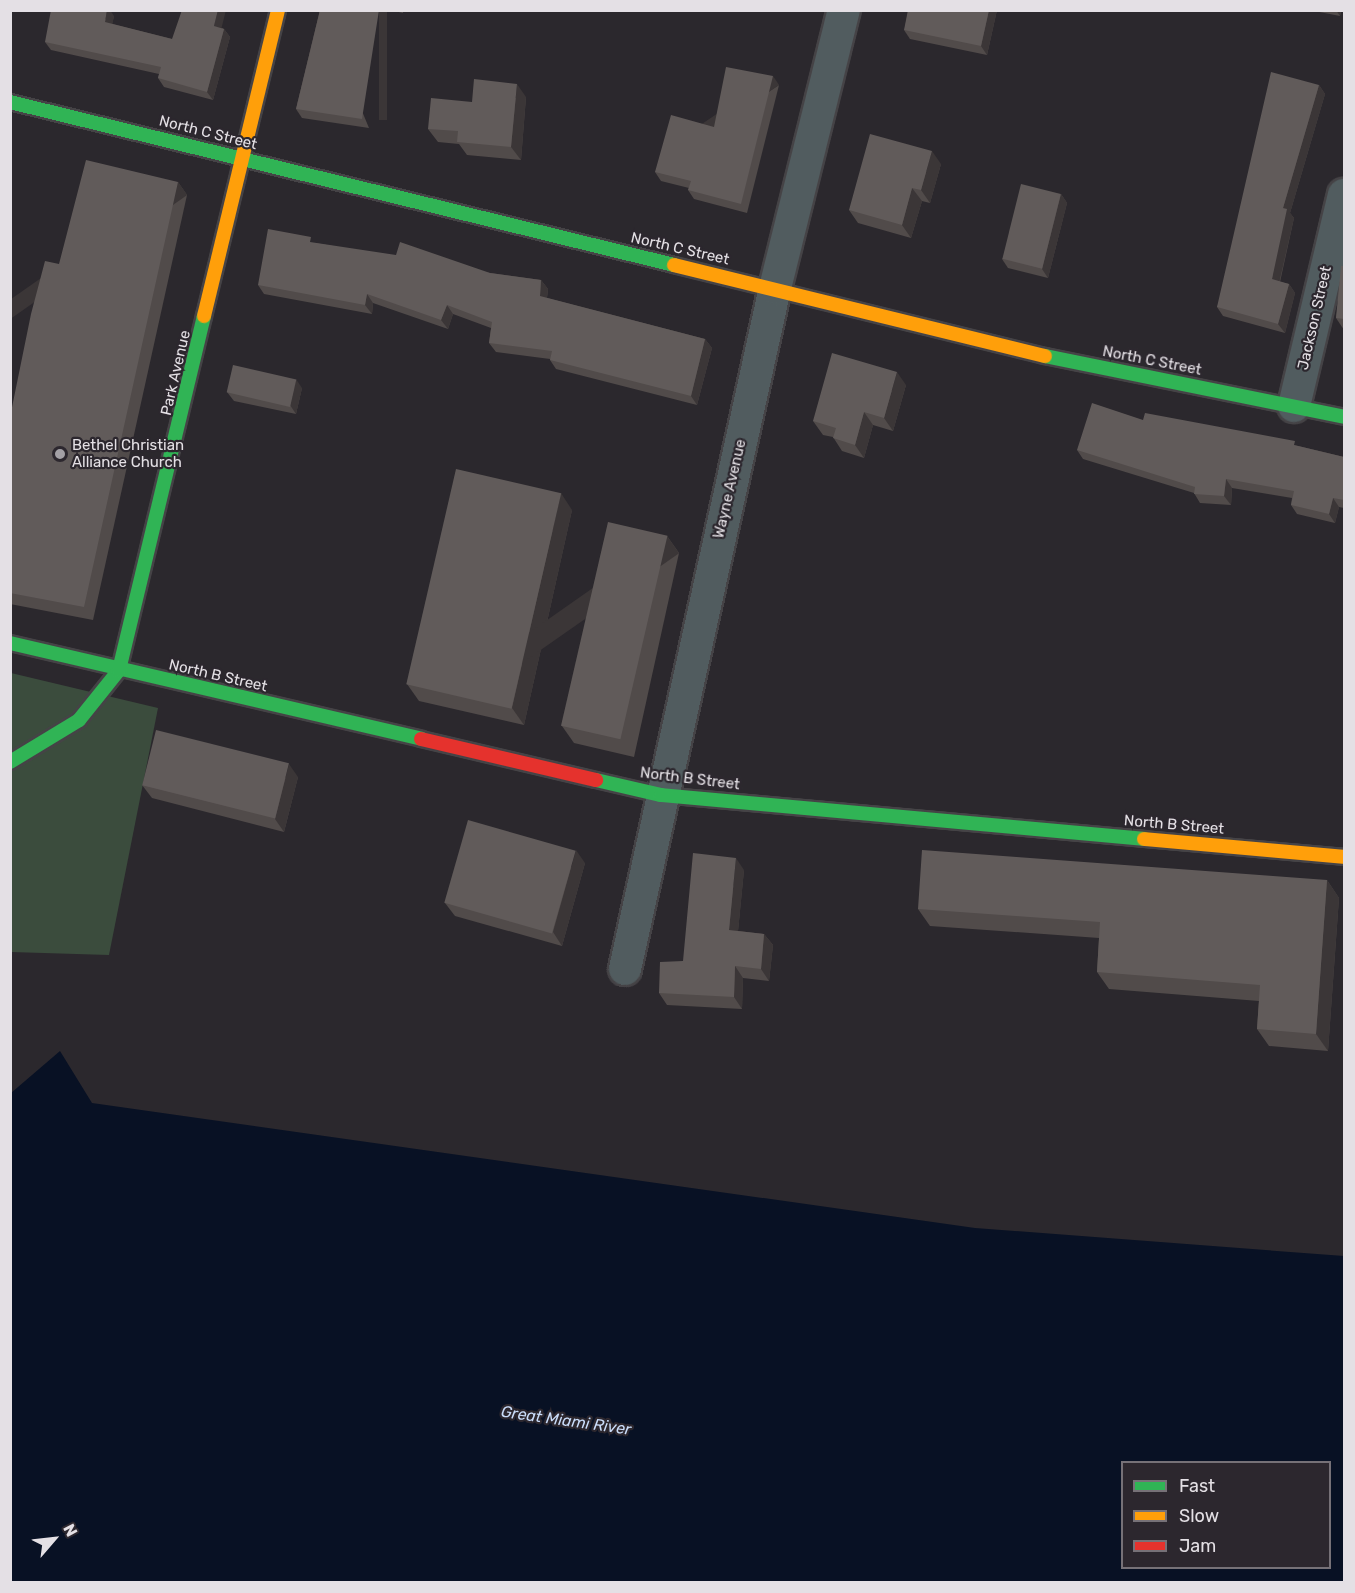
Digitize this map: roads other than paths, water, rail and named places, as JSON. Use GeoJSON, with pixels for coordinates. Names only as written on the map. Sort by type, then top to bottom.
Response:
{"type":"FeatureCollection","features":[{"type":"Feature","properties":{"kind":"main road","name":"Park Avenue"},"geometry":{"type":"LineString","coordinates":[[10,762],[79,720],[97,705],[119,670],[183,422],[241,158],[278,10]]}},
{"type":"Feature","properties":{"kind":"main road","name":"North C Street"},"geometry":{"type":"LineString","coordinates":[[10,102],[1047,356],[1344,417]]}},
{"type":"Feature","properties":{"kind":"main road","name":"North B Street"},"geometry":{"type":"LineString","coordinates":[[10,643],[661,795],[1344,857]]}},
{"type":"Feature","properties":{"kind":"street","name":"Wayne Avenue"},"geometry":{"type":"LineString","coordinates":[[625,969],[661,795],[775,288],[844,10]]}},
{"type":"Feature","properties":{"kind":"street","name":"Jackson Street"},"geometry":{"type":"LineString","coordinates":[[1294,406],[1344,195]]}},
{"type":"Feature","properties":{"kind":"water","name":"Great Miami River"},"geometry":{"type":"Polygon","coordinates":[[[60,1051],[92,1103],[975,1228],[1344,1256],[1344,1582],[11,1582],[11,1093],[60,1051]]]}},
{"type":"Feature","properties":{"kind":"place","name":"Bethel Christian Alliance Church"},"geometry":{"type":"Point","coordinates":[60,454]}}]}
